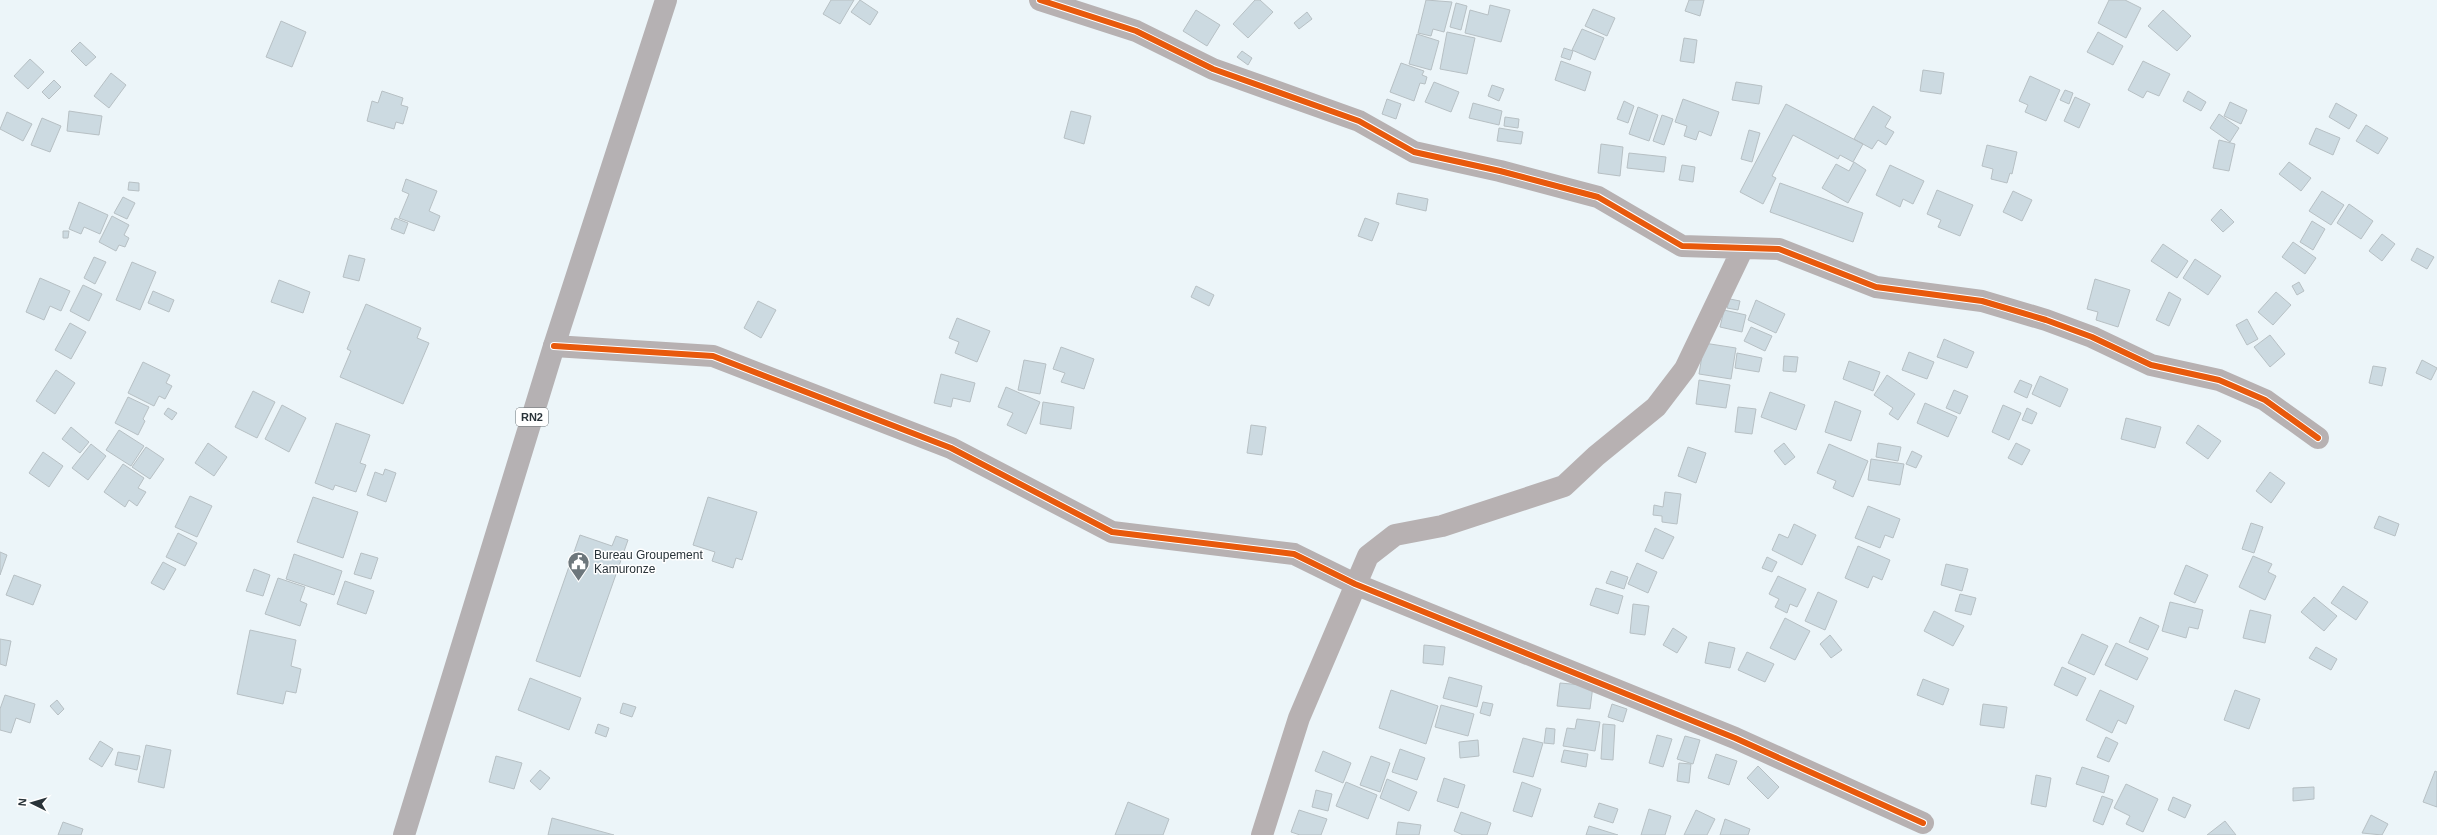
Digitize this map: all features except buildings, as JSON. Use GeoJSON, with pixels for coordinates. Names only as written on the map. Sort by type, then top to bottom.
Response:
{"type":"FeatureCollection","features":[{"type":"Feature","properties":{"kind":"highway","name":"RN2"},"geometry":{"type":"LineString","coordinates":[[404,835],[554,346],[666,0]]}},
{"type":"Feature","properties":{"kind":"street"},"geometry":{"type":"LineString","coordinates":[[1040,0],[1136,31],[1213,69],[1359,121],[1414,152],[1500,171],[1598,197],[1682,246],[1778,249],[1876,287],[1982,301],[2046,320],[2092,337],[2151,365],[2219,380],[2265,400],[2318,438]]}},
{"type":"Feature","properties":{"kind":"street"},"geometry":{"type":"LineString","coordinates":[[1262,835],[1299,718],[1368,556],[1395,535],[1442,526],[1564,486],[1596,456],[1656,407],[1685,369],[1744,248]]}},
{"type":"Feature","properties":{"kind":"street"},"geometry":{"type":"LineString","coordinates":[[554,346],[713,356],[951,448],[1112,532],[1294,554],[1355,584],[1735,738],[1923,823]]}},
{"type":"Feature","properties":{"kind":"cycle path"},"geometry":{"type":"LineString","coordinates":[[1040,0],[1136,31],[1213,69],[1359,121],[1414,152],[1500,171],[1598,197],[1682,246],[1779,249],[1876,287],[1982,301],[2046,320],[2092,337],[2151,365],[2219,380],[2265,400],[2318,438]]}},
{"type":"Feature","properties":{"kind":"cycle path"},"geometry":{"type":"LineString","coordinates":[[554,346],[713,356],[951,448],[1112,532],[1294,554],[1355,584],[1735,738],[1923,823]]}},
{"type":"Feature","properties":{"kind":"place","name":"Bureau Groupement Kamuronze"},"geometry":{"type":"Point","coordinates":[578,582]}}]}
